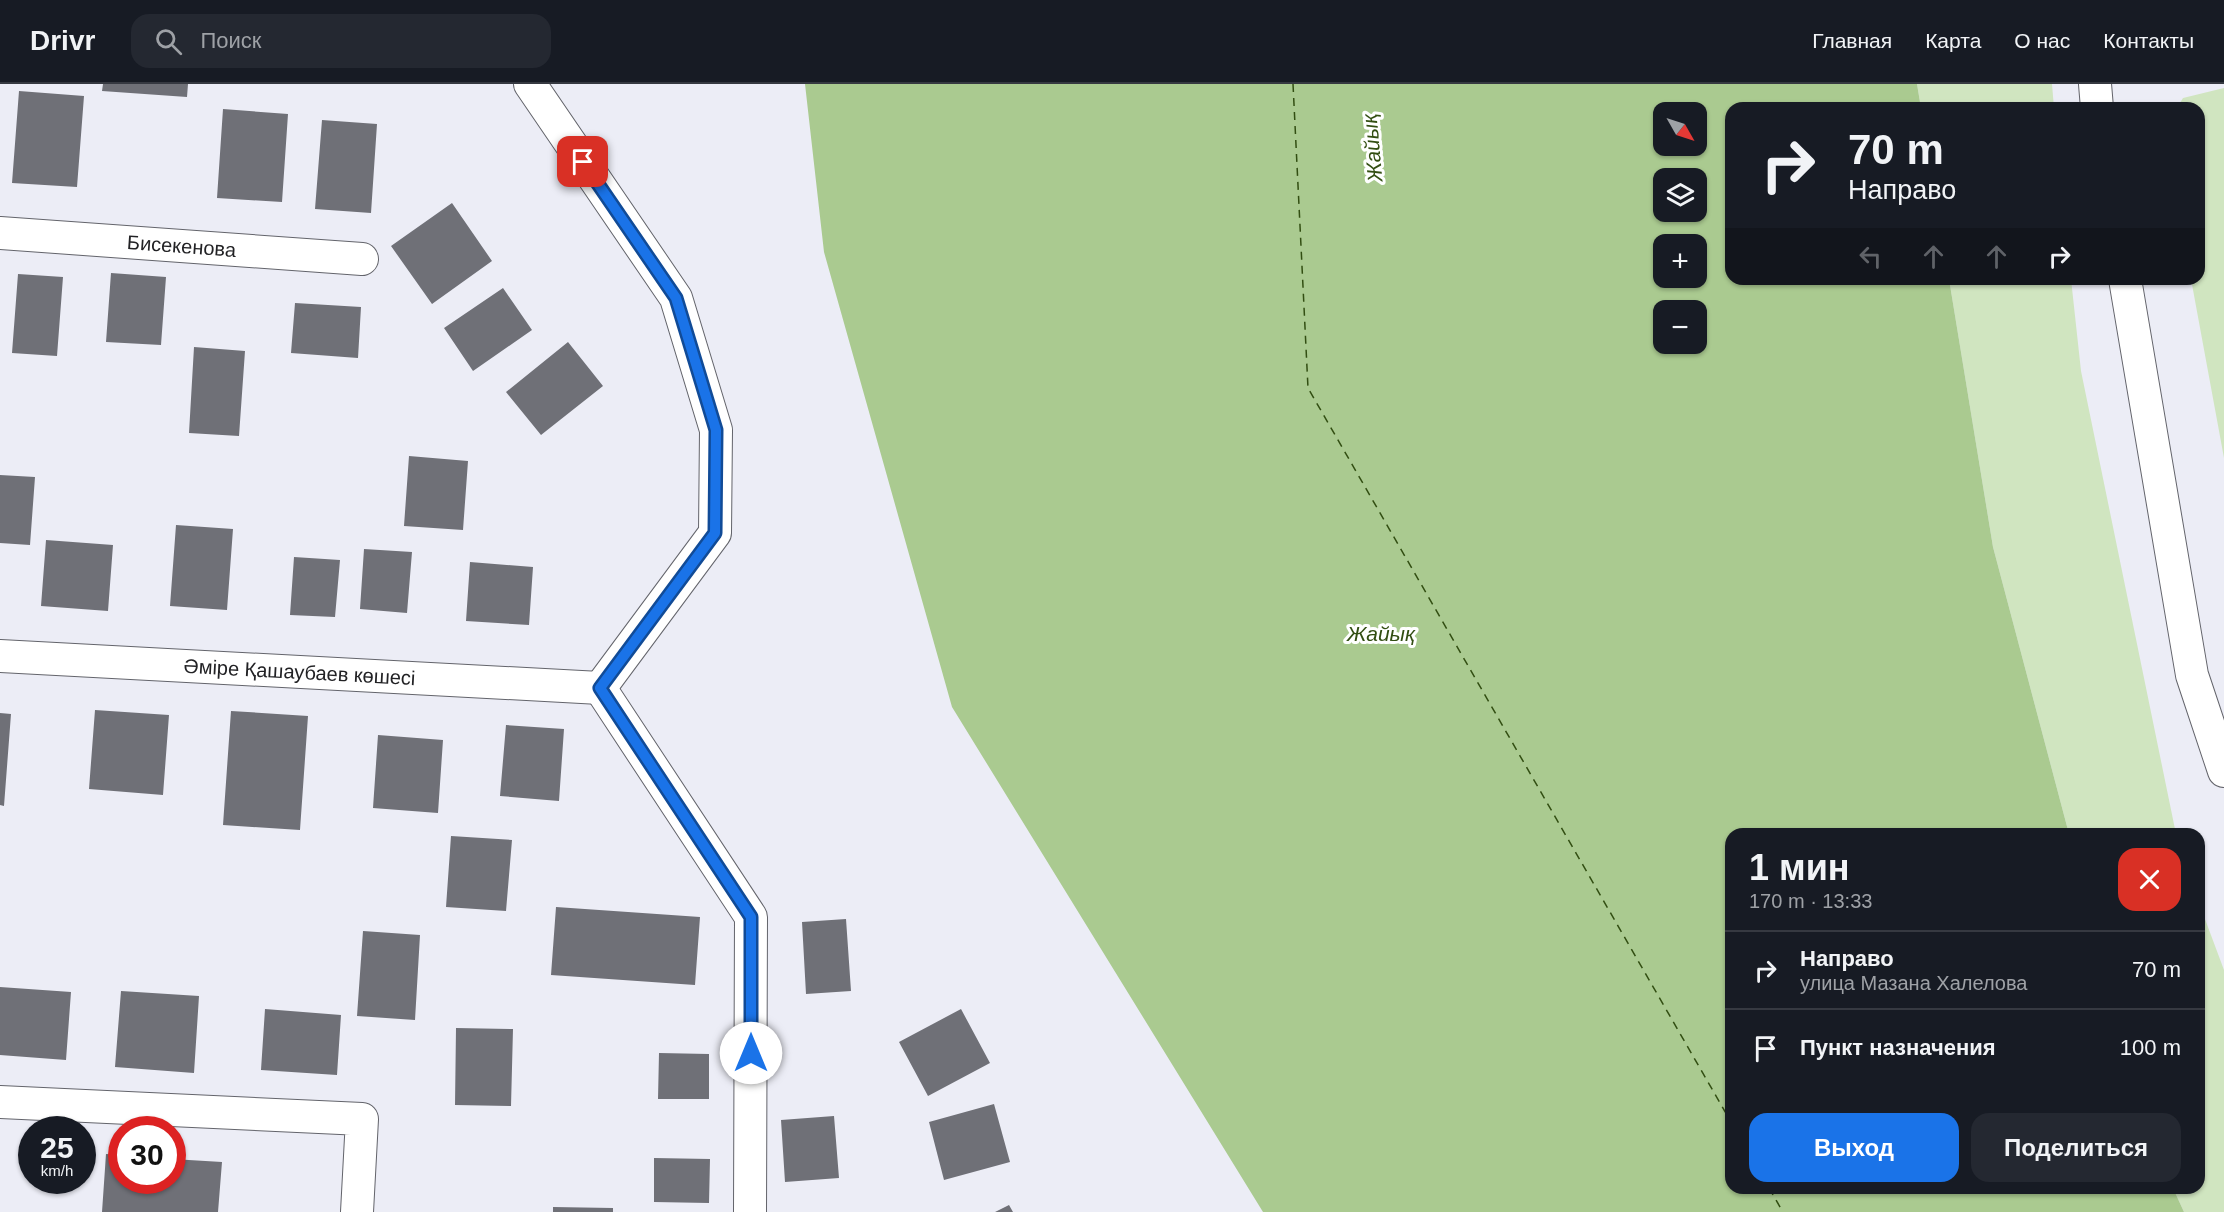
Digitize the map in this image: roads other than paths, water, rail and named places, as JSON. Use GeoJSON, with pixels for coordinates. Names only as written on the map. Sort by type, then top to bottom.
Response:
{"type":"FeatureCollection","features":[{"type":"Feature","properties":{"kind":"street"},"geometry":{"type":"LineString","coordinates":[[530,84],[676,298],[716,430],[715,533],[600,688],[751,917],[750,1212]]}},
{"type":"Feature","properties":{"kind":"street"},"geometry":{"type":"LineString","coordinates":[[2096,84],[2097,102]]}},
{"type":"Feature","properties":{"kind":"street","name":"Бисекенова"},"geometry":{"type":"LineString","coordinates":[[0,233],[362,259]]}},
{"type":"Feature","properties":{"kind":"street"},"geometry":{"type":"LineString","coordinates":[[2127,285],[2192,675],[2224,771]]}},
{"type":"Feature","properties":{"kind":"street","name":"Әміре Қашаубаев көшесі"},"geometry":{"type":"LineString","coordinates":[[0,656],[600,688]]}},
{"type":"Feature","properties":{"kind":"street"},"geometry":{"type":"LineString","coordinates":[[0,1102],[362,1119],[357,1212]]}},
{"type":"Feature","properties":{"kind":"water","name":"Жайық"},"geometry":{"type":"Polygon","coordinates":[[[805,84],[1917,84],[1920,102],[1725,102],[1725,285],[1950,285],[1993,547],[2067,828],[1725,828],[1725,1194],[2176,1194],[2184,1212],[1263,1212],[952,707],[824,252],[805,84]]]}}]}
